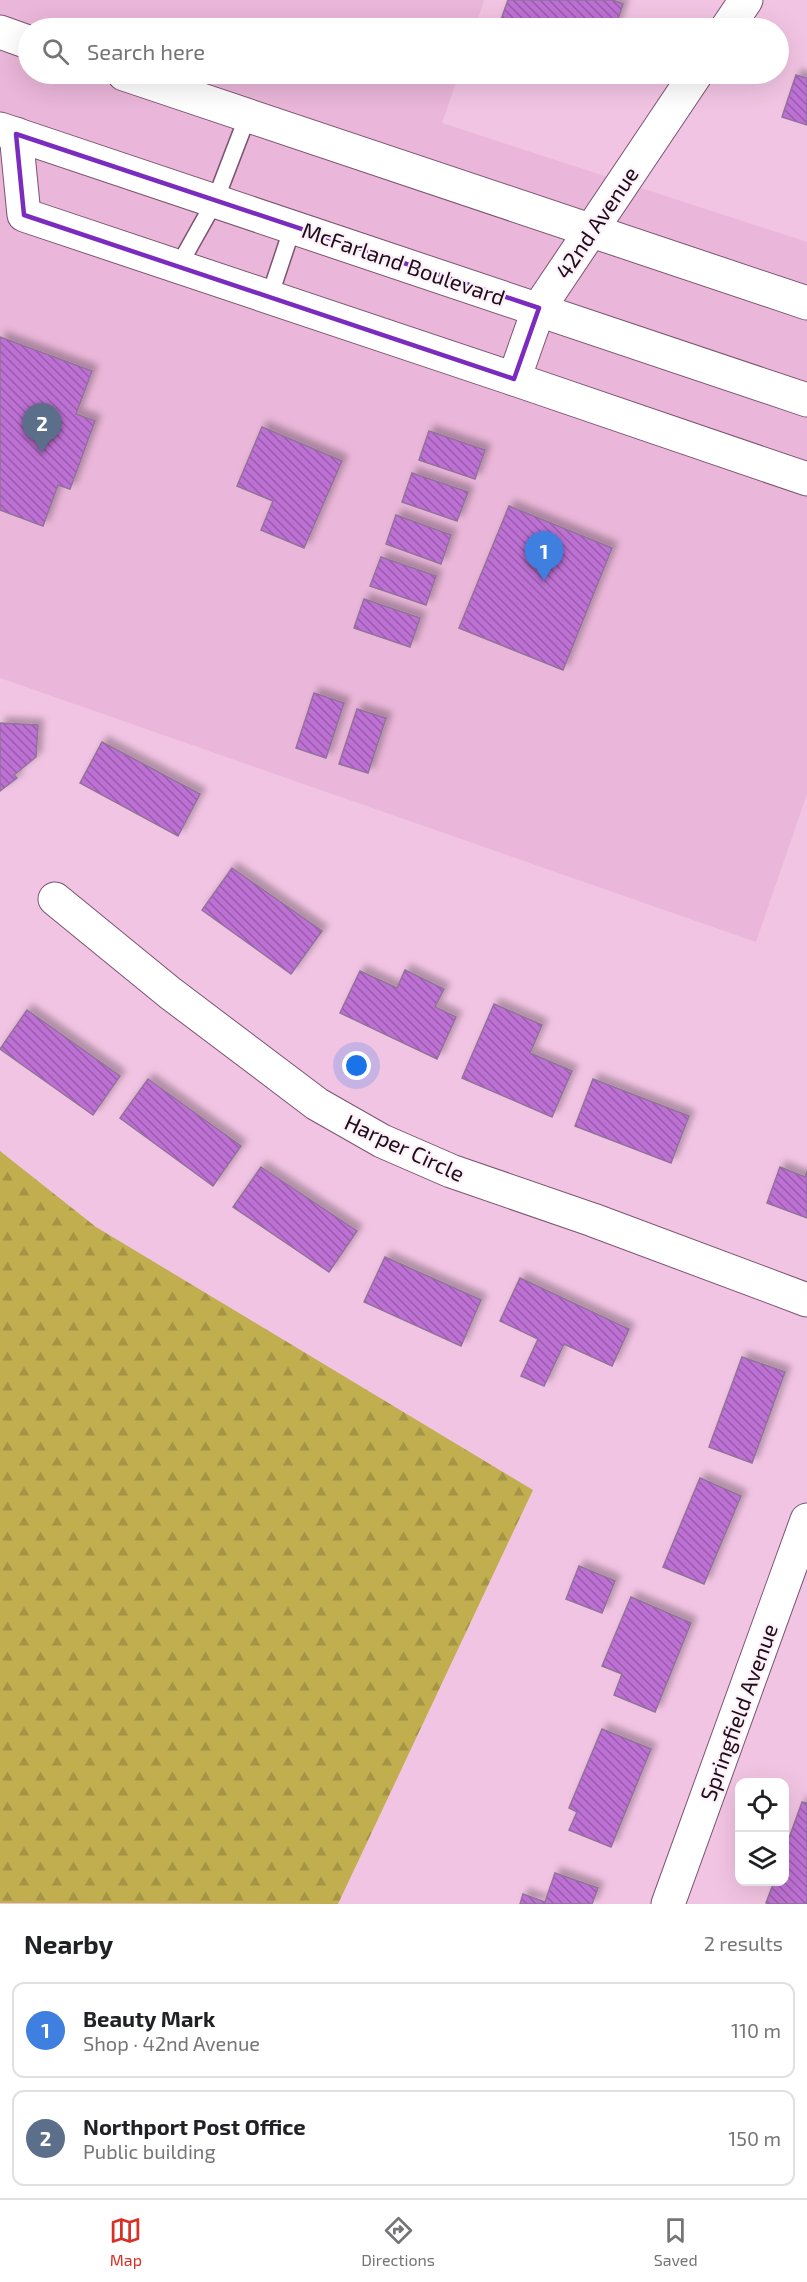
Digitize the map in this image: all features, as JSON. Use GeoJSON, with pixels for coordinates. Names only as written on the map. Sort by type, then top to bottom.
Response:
{"type":"FeatureCollection","features":[{"type":"Feature","properties":{"kind":"main road"},"geometry":{"type":"LineString","coordinates":[[734,18],[746,0]]}},
{"type":"Feature","properties":{"kind":"main road"},"geometry":{"type":"LineString","coordinates":[[0,32],[18,38]]}},
{"type":"Feature","properties":{"kind":"main road"},"geometry":{"type":"LineString","coordinates":[[154,84],[807,303]]}},
{"type":"Feature","properties":{"kind":"main road","name":"42nd Avenue"},"geometry":{"type":"LineString","coordinates":[[514,379],[539,308],[689,84]]}},
{"type":"Feature","properties":{"kind":"main road"},"geometry":{"type":"LineString","coordinates":[[8,131],[24,215],[807,479]]}},
{"type":"Feature","properties":{"kind":"main road","name":"McFarland Boulevard"},"geometry":{"type":"LineString","coordinates":[[8,131],[807,400]]}},
{"type":"Feature","properties":{"kind":"main road","name":"Harper Circle"},"geometry":{"type":"LineString","coordinates":[[55,899],[170,993],[317,1104],[382,1141],[451,1171],[593,1220],[807,1300]]}},
{"type":"Feature","properties":{"kind":"main road","name":"Springfield Avenue"},"geometry":{"type":"LineString","coordinates":[[668,1904],[807,1520]]}},
{"type":"Feature","properties":{"kind":"lane"},"geometry":{"type":"LineString","coordinates":[[178,267],[215,201],[248,115]]}},
{"type":"Feature","properties":{"kind":"lane"},"geometry":{"type":"LineString","coordinates":[[269,298],[293,226]]}},
{"type":"Feature","properties":{"kind":"highlighted area"},"geometry":{"type":"Polygon","coordinates":[[[16,134],[293,226],[539,308],[514,379],[24,215],[16,134]]]}},
{"type":"Feature","properties":{"kind":"shaded area"},"geometry":{"type":"Polygon","coordinates":[[[0,0],[484,0],[478,18],[18,18],[18,84],[456,84],[442,123],[807,242],[807,794],[756,942],[0,678],[0,0]]]}},
{"type":"Feature","properties":{"kind":"green space"},"geometry":{"type":"Polygon","coordinates":[[[0,1151],[96,1227],[533,1490],[338,1904],[0,1903],[0,1151]]]}},
{"type":"Feature","properties":{"kind":"building"},"geometry":{"type":"Polygon","coordinates":[[[508,0],[613,0],[623,4],[618,18],[502,18],[508,0]]]}},
{"type":"Feature","properties":{"kind":"building"},"geometry":{"type":"Polygon","coordinates":[[[796,75],[807,78],[807,125],[782,117],[796,75]]]}},
{"type":"Feature","properties":{"kind":"building"},"geometry":{"type":"Polygon","coordinates":[[[0,337],[92,371],[76,414],[95,421],[70,489],[58,485],[43,526],[0,510],[0,337]]]}},
{"type":"Feature","properties":{"kind":"building"},"geometry":{"type":"Polygon","coordinates":[[[262,427],[342,461],[304,548],[261,530],[273,501],[237,486],[262,427]]]}},
{"type":"Feature","properties":{"kind":"building"},"geometry":{"type":"Polygon","coordinates":[[[429,431],[485,450],[475,479],[419,460],[429,431]]]}},
{"type":"Feature","properties":{"kind":"building"},"geometry":{"type":"Polygon","coordinates":[[[412,473],[468,492],[457,521],[402,502],[412,473]]]}},
{"type":"Feature","properties":{"kind":"building"},"geometry":{"type":"Polygon","coordinates":[[[509,506],[612,548],[563,670],[459,628],[509,506]]]}},
{"type":"Feature","properties":{"kind":"building"},"geometry":{"type":"Polygon","coordinates":[[[396,515],[451,535],[441,564],[386,544],[396,515]]]}},
{"type":"Feature","properties":{"kind":"building"},"geometry":{"type":"Polygon","coordinates":[[[381,557],[436,576],[426,605],[370,586],[381,557]]]}},
{"type":"Feature","properties":{"kind":"building"},"geometry":{"type":"Polygon","coordinates":[[[364,599],[420,618],[410,647],[354,628],[364,599]]]}},
{"type":"Feature","properties":{"kind":"building"},"geometry":{"type":"Polygon","coordinates":[[[314,693],[344,703],[326,758],[296,748],[314,693]]]}},
{"type":"Feature","properties":{"kind":"building"},"geometry":{"type":"Polygon","coordinates":[[[357,709],[386,718],[368,773],[339,764],[357,709]]]}},
{"type":"Feature","properties":{"kind":"building"},"geometry":{"type":"Polygon","coordinates":[[[0,723],[38,725],[36,757],[14,775],[17,778],[0,791],[0,723]]]}},
{"type":"Feature","properties":{"kind":"building"},"geometry":{"type":"Polygon","coordinates":[[[102,742],[200,794],[178,836],[80,783],[102,742]]]}},
{"type":"Feature","properties":{"kind":"building"},"geometry":{"type":"Polygon","coordinates":[[[232,868],[322,931],[291,974],[202,910],[232,868]]]}},
{"type":"Feature","properties":{"kind":"building"},"geometry":{"type":"Polygon","coordinates":[[[405,970],[444,989],[435,1007],[456,1017],[437,1059],[340,1013],[360,971],[397,988],[405,970]]]}},
{"type":"Feature","properties":{"kind":"building"},"geometry":{"type":"Polygon","coordinates":[[[494,1004],[542,1025],[530,1053],[572,1071],[552,1117],[462,1078],[494,1004]]]}},
{"type":"Feature","properties":{"kind":"building"},"geometry":{"type":"Polygon","coordinates":[[[27,1010],[120,1076],[93,1115],[0,1049],[27,1010]]]}},
{"type":"Feature","properties":{"kind":"building"},"geometry":{"type":"Polygon","coordinates":[[[148,1079],[241,1146],[213,1186],[120,1118],[148,1079]]]}},
{"type":"Feature","properties":{"kind":"building"},"geometry":{"type":"Polygon","coordinates":[[[593,1079],[689,1116],[671,1163],[575,1126],[593,1079]]]}},
{"type":"Feature","properties":{"kind":"building"},"geometry":{"type":"Polygon","coordinates":[[[261,1167],[357,1231],[329,1272],[233,1207],[261,1167]]]}},
{"type":"Feature","properties":{"kind":"building"},"geometry":{"type":"Polygon","coordinates":[[[780,1167],[805,1177],[807,1171],[807,1218],[767,1203],[780,1167]]]}},
{"type":"Feature","properties":{"kind":"building"},"geometry":{"type":"Polygon","coordinates":[[[385,1257],[481,1300],[461,1346],[364,1302],[385,1257]]]}},
{"type":"Feature","properties":{"kind":"building"},"geometry":{"type":"Polygon","coordinates":[[[520,1278],[629,1329],[612,1366],[564,1344],[544,1386],[521,1376],[538,1339],[500,1321],[520,1278]]]}},
{"type":"Feature","properties":{"kind":"building"},"geometry":{"type":"Polygon","coordinates":[[[742,1357],[785,1372],[752,1463],[709,1447],[742,1357]]]}},
{"type":"Feature","properties":{"kind":"building"},"geometry":{"type":"Polygon","coordinates":[[[700,1478],[741,1496],[704,1584],[663,1567],[700,1478]]]}},
{"type":"Feature","properties":{"kind":"building"},"geometry":{"type":"Polygon","coordinates":[[[579,1566],[615,1581],[602,1613],[566,1599],[579,1566]]]}},
{"type":"Feature","properties":{"kind":"building"},"geometry":{"type":"Polygon","coordinates":[[[631,1597],[691,1623],[655,1712],[614,1695],[622,1674],[602,1666],[631,1597]]]}},
{"type":"Feature","properties":{"kind":"building"},"geometry":{"type":"Polygon","coordinates":[[[602,1729],[651,1749],[611,1847],[569,1830],[577,1812],[569,1808],[602,1729]]]}},
{"type":"Feature","properties":{"kind":"building"},"geometry":{"type":"Polygon","coordinates":[[[802,1802],[807,1803],[807,1904],[768,1904],[766,1903],[772,1886],[789,1886],[789,1838],[802,1802]]]}},
{"type":"Feature","properties":{"kind":"building"},"geometry":{"type":"Polygon","coordinates":[[[555,1873],[598,1888],[592,1904],[520,1904],[523,1894],[545,1902],[555,1873]]]}},
{"type":"Feature","properties":{"kind":"place","name":"Northport Post Office"},"geometry":{"type":"Point","coordinates":[42,453]}},
{"type":"Feature","properties":{"kind":"place","name":"Beauty Mark"},"geometry":{"type":"Point","coordinates":[544,581]}}]}
